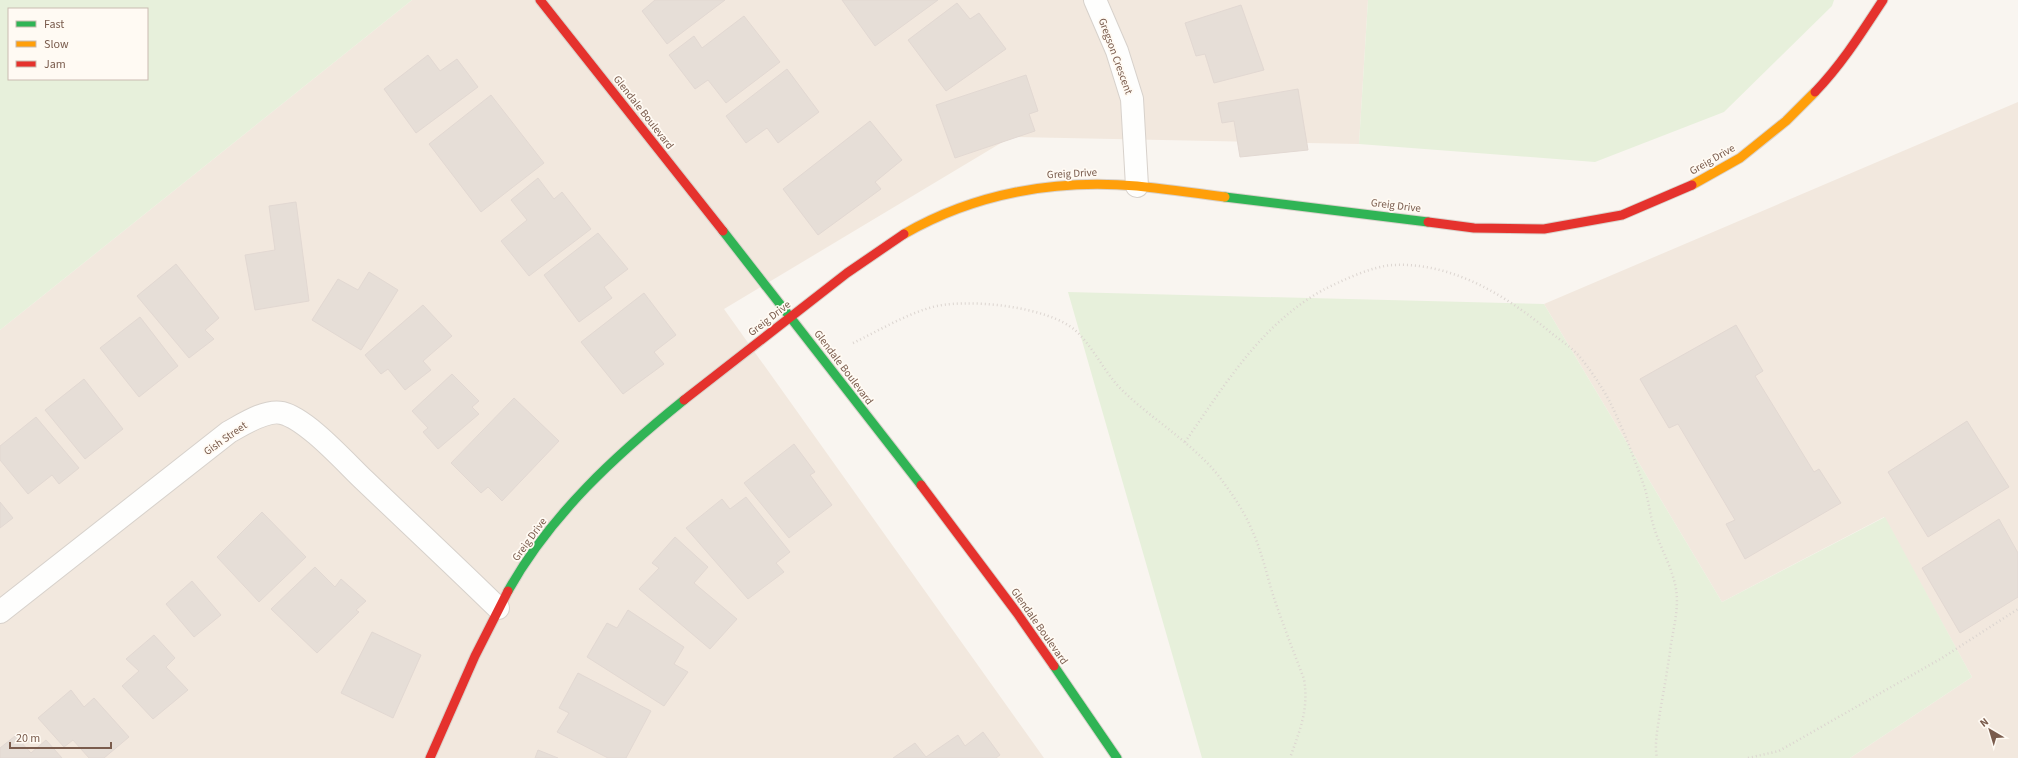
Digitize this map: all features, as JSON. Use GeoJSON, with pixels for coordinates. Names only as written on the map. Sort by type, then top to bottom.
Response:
{"type":"FeatureCollection","features":[{"type":"Feature","properties":{"kind":"street","name":"Glendale Boulevard"},"geometry":{"type":"LineString","coordinates":[[540,0],[790,317],[1017,613],[1116,758]]}},
{"type":"Feature","properties":{"kind":"street","name":"Gregson Crescent"},"geometry":{"type":"LineString","coordinates":[[1095,0],[1117,51],[1132,99],[1138,186]]}},
{"type":"Feature","properties":{"kind":"street","name":"Greig Drive"},"geometry":{"type":"LineString","coordinates":[[430,758],[498,608],[528,558],[554,525],[608,465],[655,422],[790,317],[873,254],[920,225],[991,198],[1047,186],[1094,183],[1138,186],[1474,228],[1544,229],[1622,215],[1683,190],[1740,158],[1786,121],[1831,75],[1858,40],[1883,0]]}},
{"type":"Feature","properties":{"kind":"street","name":"Gish Street"},"geometry":{"type":"LineString","coordinates":[[0,612],[229,432],[264,415],[281,412],[295,419],[331,448],[498,608]]}},
{"type":"Feature","properties":{"kind":"path"},"geometry":{"type":"LineString","coordinates":[[1185,442],[1243,360],[1265,334],[1283,317],[1323,291],[1360,274],[1390,265],[1418,266],[1454,275],[1478,284],[1502,297],[1533,318],[1579,356],[1610,402],[1644,484],[1654,526],[1668,560],[1676,589],[1677,612],[1658,728],[1655,752],[1657,758]]}},
{"type":"Feature","properties":{"kind":"path"},"geometry":{"type":"LineString","coordinates":[[853,343],[929,308],[945,305],[991,304],[1036,312],[1060,320],[1075,331],[1092,350],[1121,390],[1140,407],[1185,442],[1217,474],[1239,505],[1252,529],[1275,602],[1304,679],[1306,691],[1306,710],[1290,758]]}},
{"type":"Feature","properties":{"kind":"path"},"geometry":{"type":"LineString","coordinates":[[1748,758],[1779,751],[1942,658],[2018,609]]}},
{"type":"Feature","properties":{"kind":"shaded area"},"geometry":{"type":"Polygon","coordinates":[[[412,0],[1368,0],[1359,144],[1011,137],[724,309],[1044,758],[0,758],[0,330],[412,0]]]}},
{"type":"Feature","properties":{"kind":"shaded area"},"geometry":{"type":"Polygon","coordinates":[[[2018,102],[2018,758],[1850,758],[1972,677],[1884,517],[1722,602],[1544,304],[2018,102]]]}},
{"type":"Feature","properties":{"kind":"green space"},"geometry":{"type":"Polygon","coordinates":[[[0,0],[412,0],[0,330],[0,0]]]}},
{"type":"Feature","properties":{"kind":"green space"},"geometry":{"type":"Polygon","coordinates":[[[1368,0],[1834,0],[1832,6],[1724,112],[1595,162],[1359,144],[1368,0]]]}},
{"type":"Feature","properties":{"kind":"green space"},"geometry":{"type":"Polygon","coordinates":[[[1068,292],[1544,304],[1722,602],[1885,517],[1972,677],[1850,758],[1202,758],[1068,292]]]}},
{"type":"Feature","properties":{"kind":"building"},"geometry":{"type":"Polygon","coordinates":[[[655,0],[725,0],[667,44],[642,11],[655,0]]]}},
{"type":"Feature","properties":{"kind":"building"},"geometry":{"type":"Polygon","coordinates":[[[842,0],[938,0],[875,46],[842,0]]]}},
{"type":"Feature","properties":{"kind":"building"},"geometry":{"type":"Polygon","coordinates":[[[957,3],[970,19],[979,13],[1006,49],[946,91],[908,40],[957,3]]]}},
{"type":"Feature","properties":{"kind":"building"},"geometry":{"type":"Polygon","coordinates":[[[1241,5],[1264,70],[1214,83],[1205,54],[1196,56],[1185,23],[1241,5]]]}},
{"type":"Feature","properties":{"kind":"building"},"geometry":{"type":"Polygon","coordinates":[[[744,16],[780,62],[726,103],[708,80],[695,89],[669,55],[694,36],[702,48],[744,16]]]}},
{"type":"Feature","properties":{"kind":"building"},"geometry":{"type":"Polygon","coordinates":[[[428,55],[440,71],[457,59],[478,87],[416,133],[384,89],[428,55]]]}},
{"type":"Feature","properties":{"kind":"building"},"geometry":{"type":"Polygon","coordinates":[[[787,69],[819,112],[778,143],[767,128],[746,143],[726,116],[787,69]]]}},
{"type":"Feature","properties":{"kind":"building"},"geometry":{"type":"Polygon","coordinates":[[[1026,75],[1038,111],[1029,114],[1035,131],[955,158],[936,105],[1026,75]]]}},
{"type":"Feature","properties":{"kind":"building"},"geometry":{"type":"Polygon","coordinates":[[[1298,89],[1308,150],[1240,157],[1234,121],[1222,123],[1218,103],[1298,89]]]}},
{"type":"Feature","properties":{"kind":"building"},"geometry":{"type":"Polygon","coordinates":[[[491,95],[544,163],[481,212],[429,144],[491,95]]]}},
{"type":"Feature","properties":{"kind":"building"},"geometry":{"type":"Polygon","coordinates":[[[870,121],[902,160],[875,182],[881,189],[818,235],[783,189],[870,121]]]}},
{"type":"Feature","properties":{"kind":"building"},"geometry":{"type":"Polygon","coordinates":[[[538,178],[554,199],[562,192],[591,229],[529,276],[501,241],[527,220],[511,200],[538,178]]]}},
{"type":"Feature","properties":{"kind":"building"},"geometry":{"type":"Polygon","coordinates":[[[296,202],[309,301],[255,310],[245,255],[275,250],[269,206],[296,202]]]}},
{"type":"Feature","properties":{"kind":"building"},"geometry":{"type":"Polygon","coordinates":[[[598,233],[628,269],[604,287],[612,298],[579,322],[544,275],[598,233]]]}},
{"type":"Feature","properties":{"kind":"building"},"geometry":{"type":"Polygon","coordinates":[[[176,264],[219,318],[205,330],[214,339],[189,358],[137,296],[176,264]]]}},
{"type":"Feature","properties":{"kind":"building"},"geometry":{"type":"Polygon","coordinates":[[[369,272],[398,290],[361,350],[312,320],[338,279],[358,290],[369,272]]]}},
{"type":"Feature","properties":{"kind":"building"},"geometry":{"type":"Polygon","coordinates":[[[644,293],[676,335],[654,352],[664,364],[623,394],[581,342],[644,293]]]}},
{"type":"Feature","properties":{"kind":"building"},"geometry":{"type":"Polygon","coordinates":[[[423,305],[452,336],[423,361],[431,370],[405,390],[388,369],[381,374],[365,355],[423,305]]]}},
{"type":"Feature","properties":{"kind":"building"},"geometry":{"type":"Polygon","coordinates":[[[140,317],[178,366],[139,397],[100,348],[140,317]]]}},
{"type":"Feature","properties":{"kind":"building"},"geometry":{"type":"Polygon","coordinates":[[[1736,325],[1763,371],[1755,376],[1814,472],[1819,469],[1841,503],[1745,559],[1726,524],[1735,520],[1678,424],[1669,428],[1640,379],[1736,325]]]}},
{"type":"Feature","properties":{"kind":"building"},"geometry":{"type":"Polygon","coordinates":[[[452,374],[479,401],[472,407],[479,414],[438,449],[423,432],[428,428],[412,411],[452,374]]]}},
{"type":"Feature","properties":{"kind":"building"},"geometry":{"type":"Polygon","coordinates":[[[84,379],[123,429],[85,459],[45,410],[84,379]]]}},
{"type":"Feature","properties":{"kind":"building"},"geometry":{"type":"Polygon","coordinates":[[[514,398],[559,441],[502,501],[488,487],[481,493],[451,463],[514,398]]]}},
{"type":"Feature","properties":{"kind":"building"},"geometry":{"type":"Polygon","coordinates":[[[36,417],[79,468],[59,484],[52,475],[28,494],[0,460],[0,446],[36,417]]]}},
{"type":"Feature","properties":{"kind":"building"},"geometry":{"type":"Polygon","coordinates":[[[1967,421],[2009,487],[1928,537],[1888,472],[1967,421]]]}},
{"type":"Feature","properties":{"kind":"building"},"geometry":{"type":"Polygon","coordinates":[[[794,444],[815,472],[810,475],[832,505],[789,538],[744,483],[794,444]]]}},
{"type":"Feature","properties":{"kind":"building"},"geometry":{"type":"Polygon","coordinates":[[[746,497],[790,552],[776,563],[784,572],[748,599],[686,528],[722,499],[730,509],[746,497]]]}},
{"type":"Feature","properties":{"kind":"building"},"geometry":{"type":"Polygon","coordinates":[[[0,502],[13,518],[0,528],[0,502]]]}},
{"type":"Feature","properties":{"kind":"building"},"geometry":{"type":"Polygon","coordinates":[[[262,512],[306,557],[259,602],[217,557],[262,512]]]}},
{"type":"Feature","properties":{"kind":"building"},"geometry":{"type":"Polygon","coordinates":[[[1999,519],[2018,553],[2018,597],[1960,633],[1922,568],[1999,519]]]}},
{"type":"Feature","properties":{"kind":"building"},"geometry":{"type":"Polygon","coordinates":[[[675,537],[708,567],[694,583],[737,619],[710,649],[639,589],[659,568],[652,563],[675,537]]]}},
{"type":"Feature","properties":{"kind":"building"},"geometry":{"type":"Polygon","coordinates":[[[315,567],[335,587],[341,579],[366,601],[356,610],[359,612],[317,653],[271,609],[315,567]]]}},
{"type":"Feature","properties":{"kind":"building"},"geometry":{"type":"Polygon","coordinates":[[[192,581],[221,615],[194,637],[166,604],[192,581]]]}},
{"type":"Feature","properties":{"kind":"building"},"geometry":{"type":"Polygon","coordinates":[[[628,610],[684,647],[674,664],[688,672],[664,706],[587,657],[607,623],[617,628],[628,610]]]}},
{"type":"Feature","properties":{"kind":"building"},"geometry":{"type":"Polygon","coordinates":[[[372,632],[421,655],[393,718],[341,693],[372,632]]]}},
{"type":"Feature","properties":{"kind":"building"},"geometry":{"type":"Polygon","coordinates":[[[154,635],[175,658],[166,667],[188,690],[153,719],[122,686],[139,671],[126,659],[154,635]]]}},
{"type":"Feature","properties":{"kind":"building"},"geometry":{"type":"Polygon","coordinates":[[[578,673],[651,711],[626,758],[608,758],[557,732],[569,713],[559,708],[578,673]]]}},
{"type":"Feature","properties":{"kind":"building"},"geometry":{"type":"Polygon","coordinates":[[[71,690],[84,707],[94,698],[129,737],[104,758],[89,758],[73,740],[64,747],[38,718],[71,690]]]}},
{"type":"Feature","properties":{"kind":"building"},"geometry":{"type":"Polygon","coordinates":[[[983,732],[1000,755],[996,758],[893,758],[915,743],[926,757],[958,735],[965,746],[983,732]]]}},
{"type":"Feature","properties":{"kind":"building"},"geometry":{"type":"Polygon","coordinates":[[[15,736],[31,753],[46,740],[62,758],[0,758],[0,748],[15,736]]]}},
{"type":"Feature","properties":{"kind":"building"},"geometry":{"type":"Polygon","coordinates":[[[538,750],[558,758],[535,758],[538,750]]]}},
{"type":"Feature","properties":{"kind":"traffic: fast"},"geometry":{"type":"LineString","coordinates":[[1225,197],[1428,222]]}},
{"type":"Feature","properties":{"kind":"traffic: fast"},"geometry":{"type":"LineString","coordinates":[[723,231],[921,485]]}},
{"type":"Feature","properties":{"kind":"traffic: fast"},"geometry":{"type":"LineString","coordinates":[[508,591],[544,536],[587,487],[634,442],[684,400]]}},
{"type":"Feature","properties":{"kind":"traffic: fast"},"geometry":{"type":"LineString","coordinates":[[1054,666],[1117,758]]}},
{"type":"Feature","properties":{"kind":"traffic: slow"},"geometry":{"type":"LineString","coordinates":[[1692,185],[1740,158],[1786,121],[1815,92]]}},
{"type":"Feature","properties":{"kind":"traffic: slow"},"geometry":{"type":"LineString","coordinates":[[904,234],[959,208],[988,199],[1046,187],[1107,184],[1137,186],[1225,197]]}},
{"type":"Feature","properties":{"kind":"traffic: jam"},"geometry":{"type":"LineString","coordinates":[[540,0],[723,231]]}},
{"type":"Feature","properties":{"kind":"traffic: jam"},"geometry":{"type":"LineString","coordinates":[[1815,92],[1843,59],[1883,0]]}},
{"type":"Feature","properties":{"kind":"traffic: jam"},"geometry":{"type":"LineString","coordinates":[[1428,222],[1474,228],[1544,229],[1622,215],[1692,185]]}},
{"type":"Feature","properties":{"kind":"traffic: jam"},"geometry":{"type":"LineString","coordinates":[[684,400],[847,273],[904,234]]}},
{"type":"Feature","properties":{"kind":"traffic: jam"},"geometry":{"type":"LineString","coordinates":[[921,485],[1017,613],[1054,666]]}},
{"type":"Feature","properties":{"kind":"traffic: jam"},"geometry":{"type":"LineString","coordinates":[[430,758],[475,656],[508,591]]}}]}
